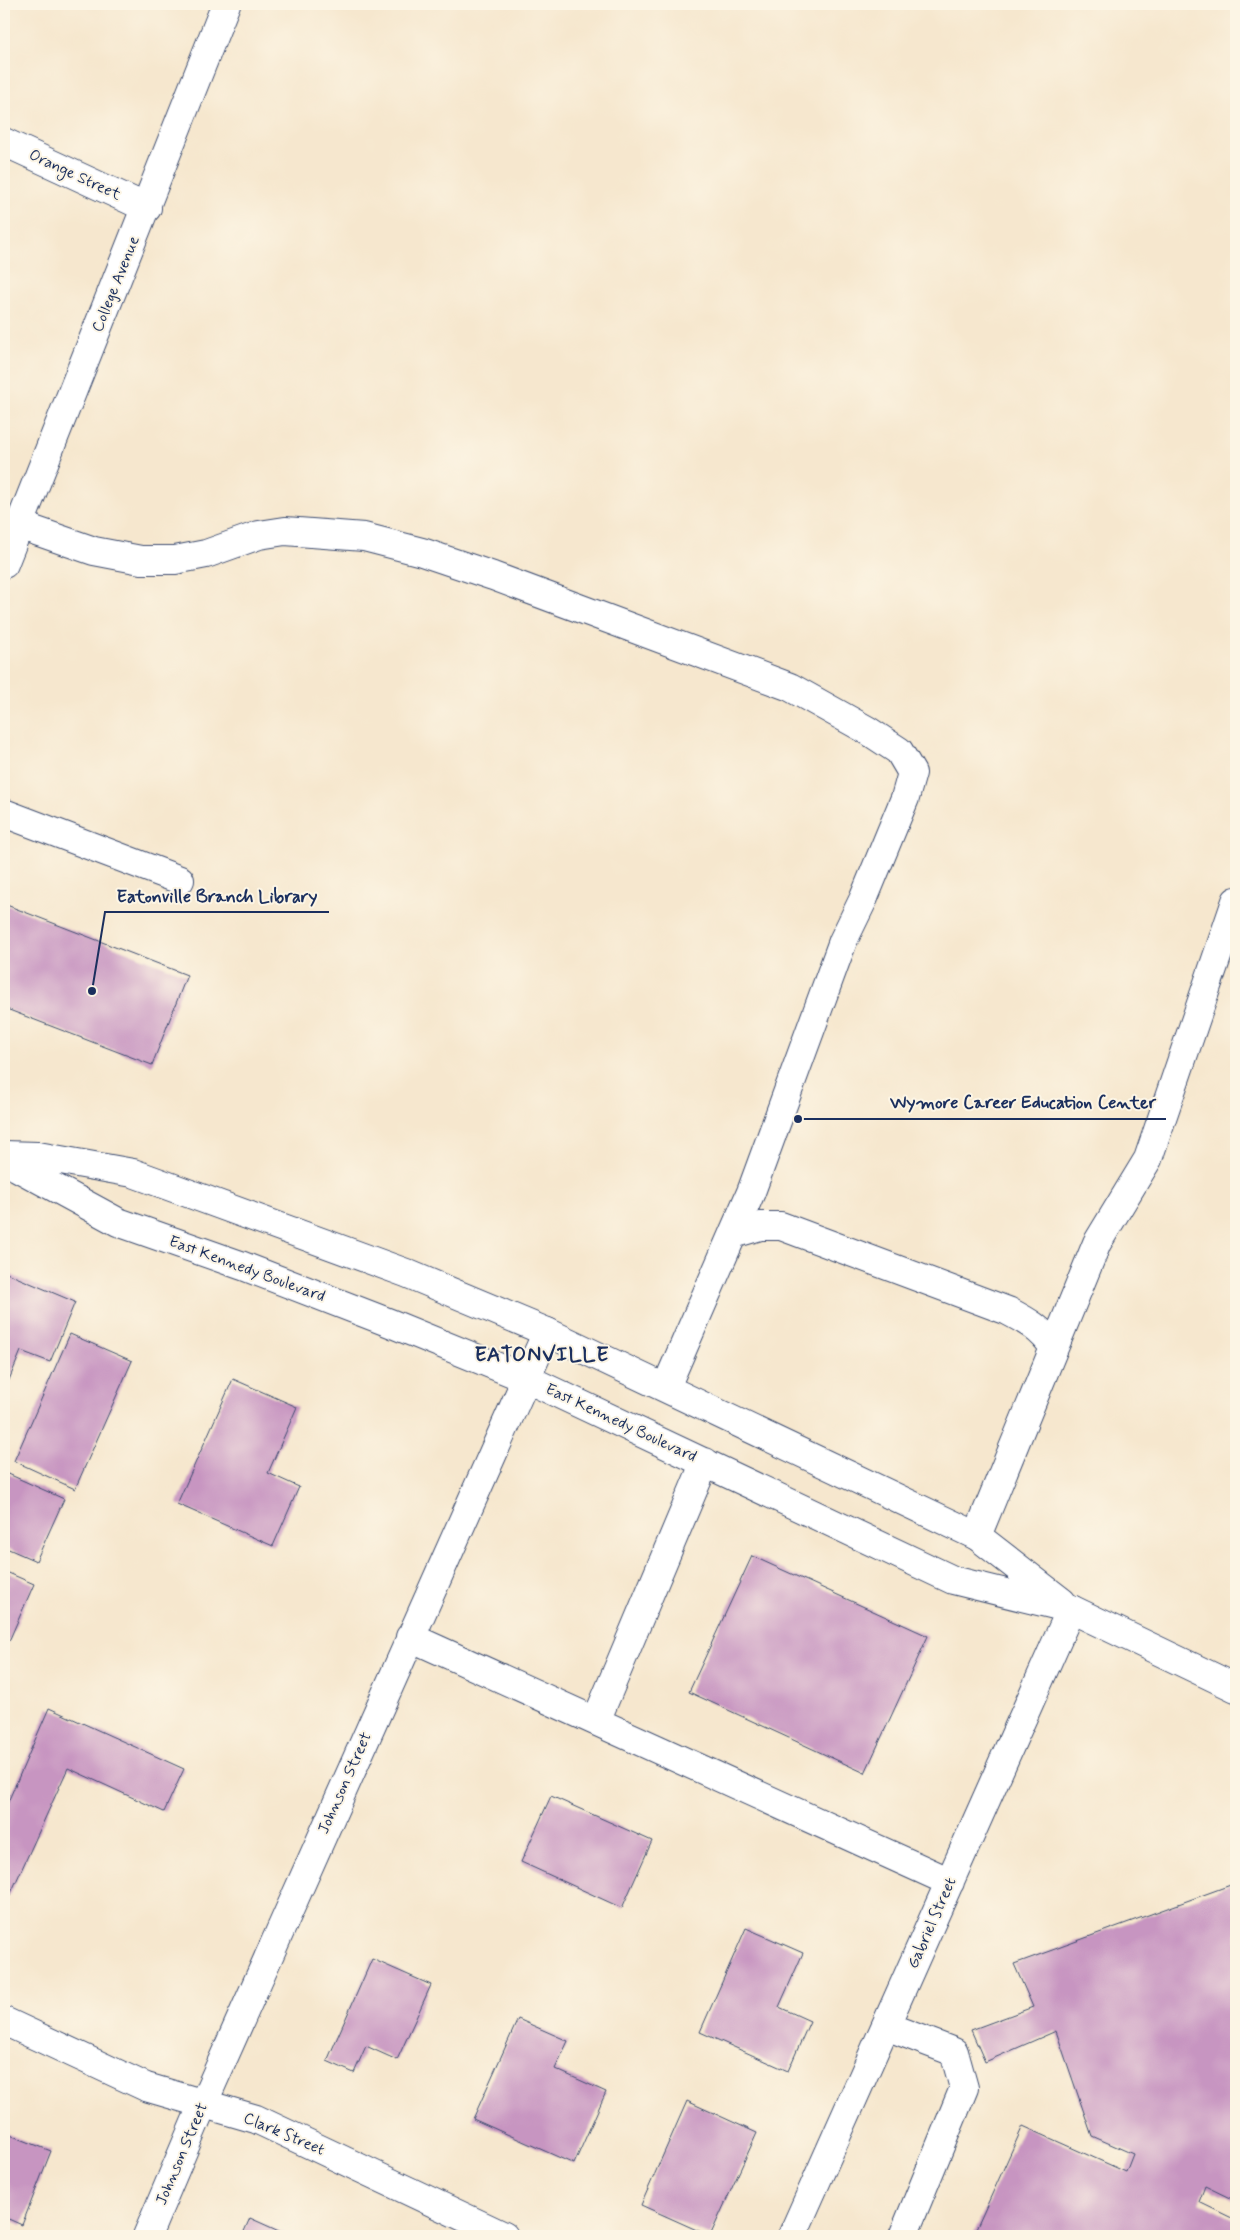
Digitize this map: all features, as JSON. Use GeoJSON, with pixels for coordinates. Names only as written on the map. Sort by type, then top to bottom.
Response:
{"type":"FeatureCollection","features":[{"type":"Feature","properties":{"kind":"street","name":"College Avenue"},"geometry":{"type":"LineString","coordinates":[[4,564],[226,4]]}},
{"type":"Feature","properties":{"kind":"street","name":"Orange Street"},"geometry":{"type":"LineString","coordinates":[[4,142],[146,208]]}},
{"type":"Feature","properties":{"kind":"street"},"geometry":{"type":"LineString","coordinates":[[20,525],[94,551],[141,560],[175,560],[206,554],[259,536],[285,531],[364,537],[422,552],[493,576],[790,687],[867,730],[899,751],[912,773],[905,798],[863,900],[844,940],[733,1234],[666,1387]]}},
{"type":"Feature","properties":{"kind":"street"},"geometry":{"type":"LineString","coordinates":[[4,813],[180,880]]}},
{"type":"Feature","properties":{"kind":"street"},"geometry":{"type":"LineString","coordinates":[[977,1536],[1097,1243],[1148,1159],[1236,901]]}},
{"type":"Feature","properties":{"kind":"street"},"geometry":{"type":"LineString","coordinates":[[4,1155],[38,1156],[133,1173],[406,1273],[546,1332],[666,1387],[977,1536],[1071,1609]]}},
{"type":"Feature","properties":{"kind":"street","name":"East Kennedy Boulevard"},"geometry":{"type":"LineString","coordinates":[[4,1160],[118,1222],[252,1269],[525,1378],[953,1580],[1071,1609],[1236,1688]]}},
{"type":"Feature","properties":{"kind":"street"},"geometry":{"type":"LineString","coordinates":[[733,1234],[760,1226],[781,1226],[1008,1312],[1033,1324],[1046,1336],[1054,1348]]}},
{"type":"Feature","properties":{"kind":"street","name":"Johnson Street"},"geometry":{"type":"LineString","coordinates":[[147,2236],[203,2104],[546,1332]]}},
{"type":"Feature","properties":{"kind":"street"},"geometry":{"type":"LineString","coordinates":[[596,1721],[705,1462]]}},
{"type":"Feature","properties":{"kind":"street","name":"Gabriel Street"},"geometry":{"type":"LineString","coordinates":[[792,2236],[1071,1609]]}},
{"type":"Feature","properties":{"kind":"street"},"geometry":{"type":"LineString","coordinates":[[410,1637],[950,1882]]}},
{"type":"Feature","properties":{"kind":"street","name":"Clark Street"},"geometry":{"type":"LineString","coordinates":[[4,2021],[146,2087],[256,2120],[504,2236]]}},
{"type":"Feature","properties":{"kind":"street"},"geometry":{"type":"LineString","coordinates":[[886,2026],[954,2052],[964,2088],[903,2236]]}},
{"type":"Feature","properties":{"kind":"building"},"geometry":{"type":"Polygon","coordinates":[[[4,904],[187,975],[152,1065],[4,1008],[4,904]]]}},
{"type":"Feature","properties":{"kind":"building"},"geometry":{"type":"Polygon","coordinates":[[[4,1272],[75,1302],[50,1362],[21,1351],[4,1392],[4,1272]]]}},
{"type":"Feature","properties":{"kind":"building"},"geometry":{"type":"Polygon","coordinates":[[[70,1334],[132,1361],[75,1489],[14,1461],[70,1334]]]}},
{"type":"Feature","properties":{"kind":"building"},"geometry":{"type":"Polygon","coordinates":[[[233,1379],[297,1407],[268,1473],[299,1487],[273,1546],[177,1504],[233,1379]]]}},
{"type":"Feature","properties":{"kind":"building"},"geometry":{"type":"Polygon","coordinates":[[[4,1472],[64,1499],[36,1561],[4,1547],[4,1472]]]}},
{"type":"Feature","properties":{"kind":"building"},"geometry":{"type":"Polygon","coordinates":[[[752,1556],[928,1636],[865,1773],[689,1692],[752,1556]]]}},
{"type":"Feature","properties":{"kind":"building"},"geometry":{"type":"Polygon","coordinates":[[[4,1571],[34,1584],[9,1641],[4,1639],[4,1571]]]}},
{"type":"Feature","properties":{"kind":"building"},"geometry":{"type":"Polygon","coordinates":[[[49,1708],[184,1769],[164,1812],[68,1768],[10,1895],[4,1892],[4,1811],[49,1708]]]}},
{"type":"Feature","properties":{"kind":"building"},"geometry":{"type":"Polygon","coordinates":[[[551,1796],[652,1841],[622,1908],[521,1862],[551,1796]]]}},
{"type":"Feature","properties":{"kind":"building"},"geometry":{"type":"Polygon","coordinates":[[[1236,1883],[1236,2201],[1205,2186],[1199,2202],[1236,2220],[1236,2236],[973,2236],[1023,2126],[1126,2172],[1133,2154],[1092,2136],[1056,2031],[985,2062],[971,2030],[1033,2007],[1014,1964],[1236,1883]]]}},
{"type":"Feature","properties":{"kind":"building"},"geometry":{"type":"Polygon","coordinates":[[[746,1928],[803,1953],[779,2007],[810,2021],[788,2071],[700,2032],[746,1928]]]}},
{"type":"Feature","properties":{"kind":"building"},"geometry":{"type":"Polygon","coordinates":[[[372,1959],[431,1985],[397,2060],[366,2046],[354,2073],[327,2061],[372,1959]]]}},
{"type":"Feature","properties":{"kind":"building"},"geometry":{"type":"Polygon","coordinates":[[[518,2019],[568,2041],[555,2069],[606,2092],[574,2164],[473,2119],[518,2019]]]}},
{"type":"Feature","properties":{"kind":"building"},"geometry":{"type":"Polygon","coordinates":[[[687,2101],[757,2133],[710,2236],[641,2205],[687,2101]]]}},
{"type":"Feature","properties":{"kind":"building"},"geometry":{"type":"Polygon","coordinates":[[[5,2133],[51,2151],[22,2225],[4,2217],[5,2133]]]}},
{"type":"Feature","properties":{"kind":"building"},"geometry":{"type":"Polygon","coordinates":[[[250,2218],[290,2236],[242,2236],[250,2218]]]}},
{"type":"Feature","properties":{"kind":"place","name":"Eatonville Branch Library"},"geometry":{"type":"Point","coordinates":[92,991]}},
{"type":"Feature","properties":{"kind":"place","name":"Wymore Career Education Center"},"geometry":{"type":"Point","coordinates":[798,1119]}},
{"type":"Feature","properties":{"kind":"district","name":"EATONVILLE"},"geometry":{"type":"Point","coordinates":[542,1355]}}]}
